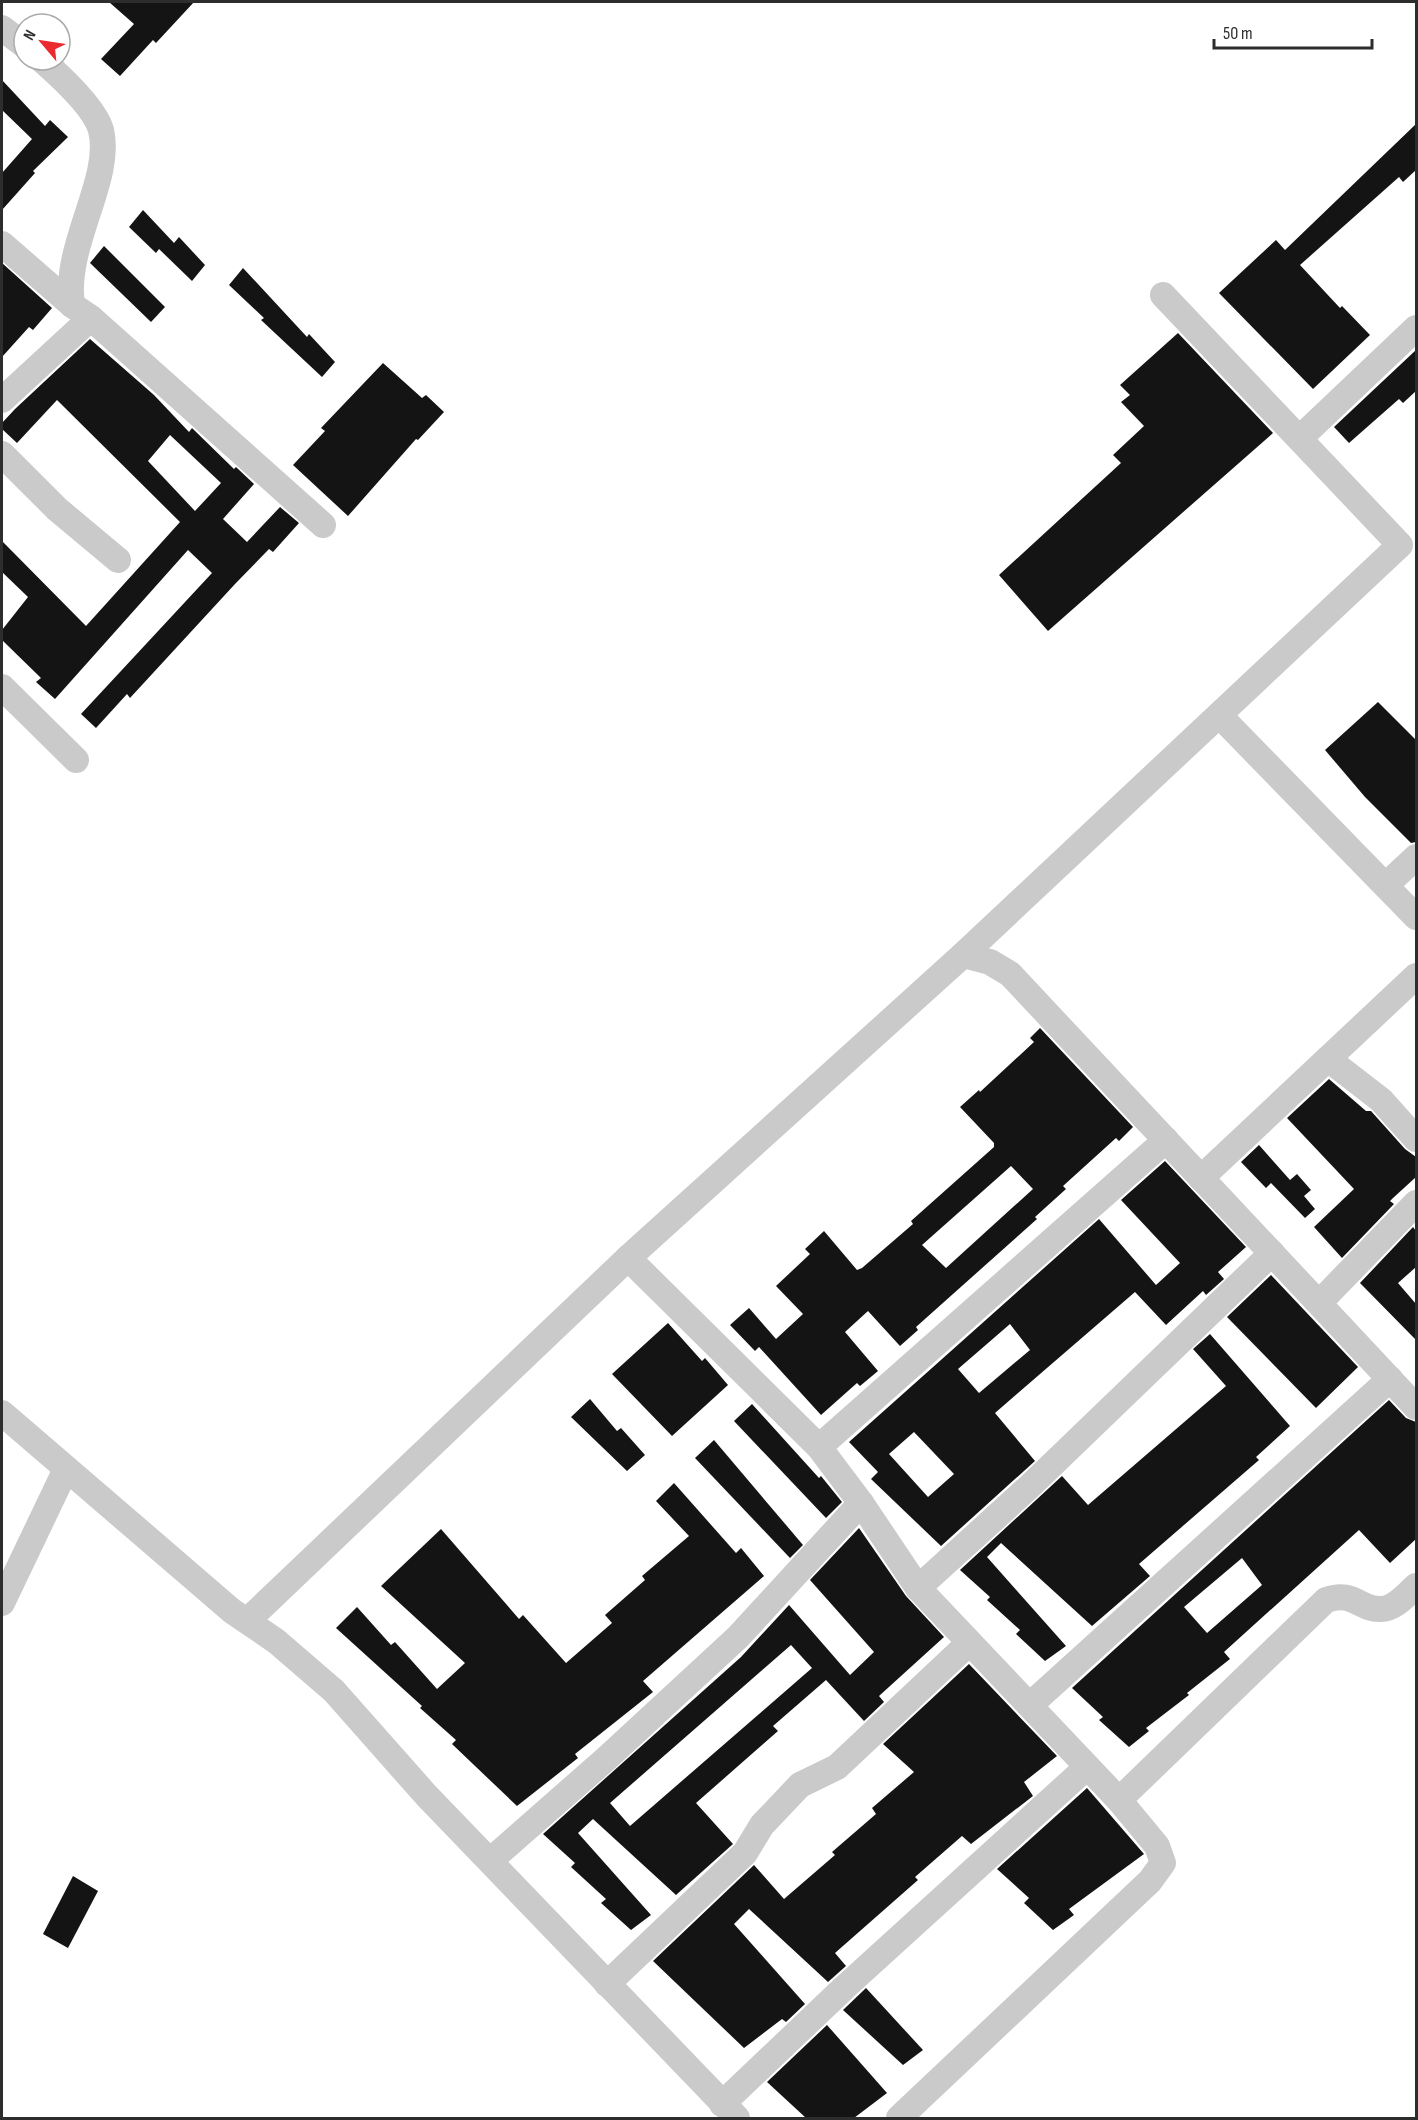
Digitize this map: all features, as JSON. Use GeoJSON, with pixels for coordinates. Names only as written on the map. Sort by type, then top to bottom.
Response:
{"type":"FeatureCollection","features":[{"type":"Feature","properties":{"kind":"street"},"geometry":{"type":"LineString","coordinates":[[54,72],[78,96],[100,129],[102,153],[98,177],[73,265],[70,292],[82,312]]}},
{"type":"Feature","properties":{"kind":"street"},"geometry":{"type":"LineString","coordinates":[[2,244],[323,525]]}},
{"type":"Feature","properties":{"kind":"street"},"geometry":{"type":"LineString","coordinates":[[248,1620],[628,1258],[963,955],[1401,545],[1163,295]]}},
{"type":"Feature","properties":{"kind":"street"},"geometry":{"type":"LineString","coordinates":[[2,400],[82,312]]}},
{"type":"Feature","properties":{"kind":"street"},"geometry":{"type":"LineString","coordinates":[[1300,438],[1416,328]]}},
{"type":"Feature","properties":{"kind":"street"},"geometry":{"type":"LineString","coordinates":[[2,454],[57,509],[118,560]]}},
{"type":"Feature","properties":{"kind":"street"},"geometry":{"type":"LineString","coordinates":[[2,687],[76,760]]}},
{"type":"Feature","properties":{"kind":"street"},"geometry":{"type":"LineString","coordinates":[[1220,716],[1416,917]]}},
{"type":"Feature","properties":{"kind":"street"},"geometry":{"type":"LineString","coordinates":[[1386,885],[1416,857]]}},
{"type":"Feature","properties":{"kind":"street"},"geometry":{"type":"LineString","coordinates":[[963,955],[990,962],[1010,974],[1416,1407]]}},
{"type":"Feature","properties":{"kind":"street"},"geometry":{"type":"LineString","coordinates":[[1202,1178],[1416,976]]}},
{"type":"Feature","properties":{"kind":"street"},"geometry":{"type":"LineString","coordinates":[[1328,1059],[1381,1100],[1416,1139]]}},
{"type":"Feature","properties":{"kind":"street"},"geometry":{"type":"LineString","coordinates":[[819,1447],[1166,1140]]}},
{"type":"Feature","properties":{"kind":"street"},"geometry":{"type":"LineString","coordinates":[[1319,1304],[1416,1203]]}},
{"type":"Feature","properties":{"kind":"street"},"geometry":{"type":"LineString","coordinates":[[918,1588],[1030,1485],[1272,1253]]}},
{"type":"Feature","properties":{"kind":"street"},"geometry":{"type":"LineString","coordinates":[[628,1258],[819,1447],[861,1503],[918,1588],[1119,1800],[1157,1846],[1163,1863],[1150,1881],[899,2118]]}},
{"type":"Feature","properties":{"kind":"street"},"geometry":{"type":"LineString","coordinates":[[1030,1705],[1390,1379]]}},
{"type":"Feature","properties":{"kind":"street"},"geometry":{"type":"LineString","coordinates":[[2,1413],[232,1611],[248,1620],[334,1691],[426,1794],[729,2111],[854,1979],[1087,1767]]}},
{"type":"Feature","properties":{"kind":"street"},"geometry":{"type":"LineString","coordinates":[[3,1597],[66,1469]]}},
{"type":"Feature","properties":{"kind":"street"},"geometry":{"type":"LineString","coordinates":[[490,1860],[607,1758],[738,1637],[861,1503]]}},
{"type":"Feature","properties":{"kind":"street"},"geometry":{"type":"LineString","coordinates":[[1119,1800],[1326,1600],[1341,1595],[1381,1609],[1396,1604],[1416,1586]]}},
{"type":"Feature","properties":{"kind":"street"},"geometry":{"type":"LineString","coordinates":[[607,1983],[745,1853],[762,1825],[800,1785],[837,1767],[969,1643]]}},
{"type":"Feature","properties":{"kind":"building"},"geometry":{"type":"Polygon","coordinates":[[[109,2],[194,2],[156,43],[153,40],[120,76],[101,59],[134,24],[109,2]]]}},
{"type":"Feature","properties":{"kind":"building"},"geometry":{"type":"Polygon","coordinates":[[[2,80],[45,126],[50,120],[68,137],[33,171],[35,173],[2,210],[2,173],[32,139],[2,110],[2,80]]]}},
{"type":"Feature","properties":{"kind":"building"},"geometry":{"type":"Polygon","coordinates":[[[1416,124],[1416,170],[1403,182],[1399,177],[1300,265],[1340,308],[1342,306],[1370,335],[1313,389],[1219,293],[1276,240],[1285,250],[1416,124]]]}},
{"type":"Feature","properties":{"kind":"building"},"geometry":{"type":"Polygon","coordinates":[[[143,210],[174,243],[179,237],[205,265],[192,281],[159,249],[156,253],[129,227],[143,210]]]}},
{"type":"Feature","properties":{"kind":"building"},"geometry":{"type":"Polygon","coordinates":[[[104,246],[165,307],[151,322],[90,263],[104,246]]]}},
{"type":"Feature","properties":{"kind":"building"},"geometry":{"type":"Polygon","coordinates":[[[2,263],[52,308],[33,330],[29,327],[2,357],[2,263]]]}},
{"type":"Feature","properties":{"kind":"building"},"geometry":{"type":"Polygon","coordinates":[[[243,268],[307,337],[309,334],[335,362],[322,377],[261,320],[264,318],[229,285],[243,268]]]}},
{"type":"Feature","properties":{"kind":"building"},"geometry":{"type":"Polygon","coordinates":[[[1178,333],[1273,433],[1048,631],[999,575],[1121,463],[1113,455],[1144,426],[1121,402],[1130,395],[1120,385],[1178,333]]]}},
{"type":"Feature","properties":{"kind":"building"},"geometry":{"type":"Polygon","coordinates":[[[90,339],[154,395],[189,432],[192,428],[234,469],[236,467],[254,484],[223,519],[247,542],[280,507],[299,523],[273,552],[269,549],[235,584],[130,698],[127,694],[96,728],[81,714],[212,573],[188,550],[55,699],[36,682],[41,678],[2,640],[2,630],[28,597],[2,572],[2,541],[86,626],[180,522],[57,400],[17,443],[2,429],[2,423],[90,339]],[[170,435],[148,461],[195,511],[221,483],[170,435]]]}},
{"type":"Feature","properties":{"kind":"building"},"geometry":{"type":"Polygon","coordinates":[[[1416,350],[1416,391],[1403,403],[1399,399],[1349,443],[1334,427],[1416,350]]]}},
{"type":"Feature","properties":{"kind":"building"},"geometry":{"type":"Polygon","coordinates":[[[383,363],[422,398],[426,395],[444,412],[418,440],[416,439],[348,516],[293,465],[325,431],[321,428],[383,363]]]}},
{"type":"Feature","properties":{"kind":"building"},"geometry":{"type":"Polygon","coordinates":[[[1378,702],[1416,740],[1416,842],[1411,843],[1365,797],[1325,750],[1378,702]]]}},
{"type":"Feature","properties":{"kind":"building"},"geometry":{"type":"Polygon","coordinates":[[[1040,1028],[1133,1127],[1119,1141],[1116,1138],[1063,1186],[1066,1189],[1035,1217],[1037,1219],[916,1327],[918,1330],[900,1346],[868,1311],[845,1332],[878,1371],[860,1386],[857,1383],[821,1415],[759,1347],[755,1351],[730,1325],[749,1308],[776,1339],[803,1314],[776,1286],[810,1254],[805,1249],[824,1231],[857,1270],[862,1268],[913,1224],[911,1221],[994,1147],[994,1143],[960,1107],[979,1090],[980,1092],[1034,1042],[1030,1038],[1040,1028]],[[1011,1166],[922,1245],[946,1268],[1033,1189],[1011,1166]]]}},
{"type":"Feature","properties":{"kind":"building"},"geometry":{"type":"Polygon","coordinates":[[[1329,1079],[1366,1111],[1371,1111],[1405,1149],[1416,1157],[1416,1177],[1390,1201],[1394,1204],[1342,1258],[1314,1227],[1354,1189],[1287,1118],[1329,1079]]]}},
{"type":"Feature","properties":{"kind":"building"},"geometry":{"type":"Polygon","coordinates":[[[1259,1145],[1290,1180],[1297,1174],[1311,1190],[1304,1196],[1315,1209],[1305,1218],[1271,1183],[1266,1188],[1241,1162],[1259,1145]]]}},
{"type":"Feature","properties":{"kind":"building"},"geometry":{"type":"Polygon","coordinates":[[[1165,1161],[1246,1247],[1218,1272],[1224,1279],[1206,1295],[1203,1291],[1166,1325],[1135,1292],[995,1413],[1035,1461],[941,1546],[871,1479],[878,1472],[849,1442],[1099,1219],[1156,1285],[1180,1263],[1121,1200],[1165,1161]],[[1010,1324],[958,1369],[979,1393],[1030,1350],[1010,1324]],[[914,1432],[889,1454],[928,1497],[954,1474],[914,1432]]]}},
{"type":"Feature","properties":{"kind":"building"},"geometry":{"type":"Polygon","coordinates":[[[1413,1227],[1416,1231],[1416,1267],[1398,1283],[1416,1304],[1416,1340],[1360,1283],[1413,1227]]]}},
{"type":"Feature","properties":{"kind":"building"},"geometry":{"type":"Polygon","coordinates":[[[1271,1275],[1358,1367],[1316,1408],[1227,1317],[1271,1275]]]}},
{"type":"Feature","properties":{"kind":"building"},"geometry":{"type":"Polygon","coordinates":[[[668,1323],[702,1361],[705,1358],[728,1385],[672,1436],[612,1374],[668,1323]]]}},
{"type":"Feature","properties":{"kind":"building"},"geometry":{"type":"Polygon","coordinates":[[[1210,1334],[1290,1426],[1256,1457],[1259,1460],[1139,1564],[1150,1576],[1092,1626],[1001,1543],[987,1557],[1066,1646],[1045,1661],[1016,1634],[1020,1630],[987,1600],[990,1597],[960,1570],[1062,1476],[1088,1505],[1226,1386],[1193,1349],[1210,1334]]]}},
{"type":"Feature","properties":{"kind":"building"},"geometry":{"type":"Polygon","coordinates":[[[590,1399],[617,1431],[621,1428],[645,1455],[627,1471],[571,1417],[590,1399]]]}},
{"type":"Feature","properties":{"kind":"building"},"geometry":{"type":"Polygon","coordinates":[[[1389,1400],[1406,1418],[1416,1422],[1416,1539],[1390,1563],[1359,1530],[1224,1652],[1230,1659],[1146,1728],[1149,1731],[1129,1747],[1099,1720],[1103,1717],[1072,1688],[1389,1400]],[[1242,1558],[1184,1607],[1207,1633],[1262,1585],[1242,1558]]]}},
{"type":"Feature","properties":{"kind":"building"},"geometry":{"type":"Polygon","coordinates":[[[752,1404],[819,1478],[821,1476],[842,1502],[826,1518],[734,1421],[752,1404]]]}},
{"type":"Feature","properties":{"kind":"building"},"geometry":{"type":"Polygon","coordinates":[[[714,1440],[803,1545],[790,1558],[695,1458],[714,1440]]]}},
{"type":"Feature","properties":{"kind":"building"},"geometry":{"type":"Polygon","coordinates":[[[674,1483],[736,1553],[741,1548],[764,1576],[643,1681],[653,1692],[575,1754],[578,1758],[517,1806],[452,1744],[456,1740],[420,1708],[422,1706],[336,1628],[357,1607],[391,1645],[395,1642],[437,1689],[465,1663],[381,1586],[441,1529],[519,1619],[523,1615],[566,1663],[612,1623],[605,1615],[645,1580],[642,1576],[689,1536],[656,1501],[674,1483]]]}},
{"type":"Feature","properties":{"kind":"building"},"geometry":{"type":"Polygon","coordinates":[[[859,1528],[906,1596],[944,1637],[879,1696],[884,1702],[864,1721],[826,1680],[773,1726],[778,1731],[696,1803],[733,1844],[676,1895],[593,1819],[578,1833],[651,1915],[631,1930],[601,1903],[606,1899],[571,1867],[575,1863],[543,1834],[741,1657],[789,1605],[850,1675],[874,1652],[810,1580],[859,1528]],[[791,1645],[610,1803],[630,1826],[812,1668],[791,1645]]]}},
{"type":"Feature","properties":{"kind":"building"},"geometry":{"type":"Polygon","coordinates":[[[969,1664],[1057,1756],[1024,1782],[1033,1796],[971,1844],[962,1836],[915,1877],[918,1880],[835,1953],[846,1966],[828,1982],[749,1909],[734,1924],[805,2004],[786,2022],[782,2019],[744,2048],[653,1961],[754,1865],[784,1899],[835,1855],[832,1852],[876,1814],[872,1808],[914,1772],[883,1744],[969,1664]]]}},
{"type":"Feature","properties":{"kind":"building"},"geometry":{"type":"Polygon","coordinates":[[[1087,1788],[1144,1854],[1069,1909],[1074,1915],[1053,1930],[1024,1903],[1029,1898],[997,1869],[1087,1788]]]}},
{"type":"Feature","properties":{"kind":"building"},"geometry":{"type":"Polygon","coordinates":[[[73,1876],[98,1891],[68,1948],[43,1934],[73,1876]]]}},
{"type":"Feature","properties":{"kind":"building"},"geometry":{"type":"Polygon","coordinates":[[[866,1988],[923,2050],[903,2065],[843,2010],[866,1988]]]}},
{"type":"Feature","properties":{"kind":"building"},"geometry":{"type":"Polygon","coordinates":[[[827,2025],[887,2093],[854,2118],[806,2118],[767,2082],[827,2025]]]}}]}
